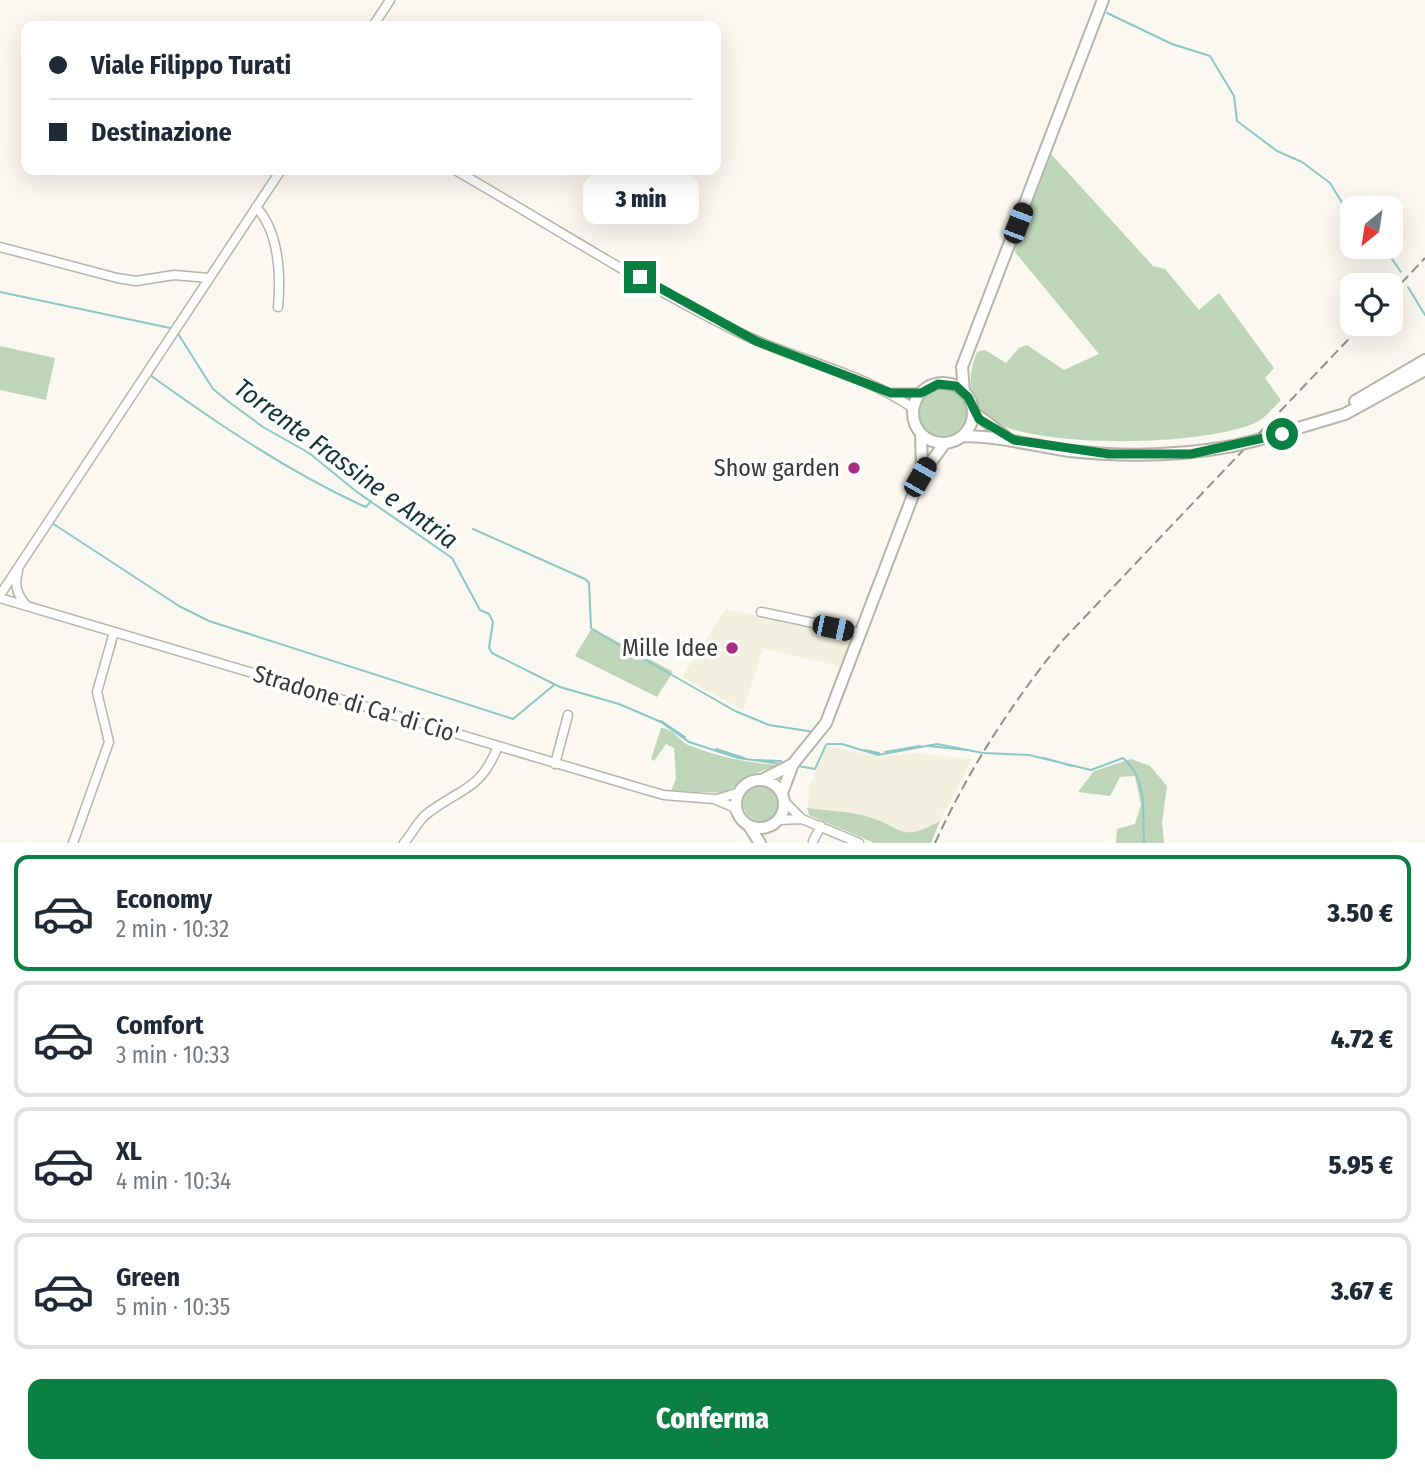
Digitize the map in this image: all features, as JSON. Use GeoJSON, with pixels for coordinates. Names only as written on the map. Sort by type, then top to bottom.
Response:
{"type":"FeatureCollection","features":[{"type":"Feature","properties":{"kind":"main road"},"geometry":{"type":"LineString","coordinates":[[1102,0],[962,367],[954,379],[931,386],[921,393],[914,409],[915,422],[921,433],[933,441],[944,443],[962,436],[1014,440],[1059,449],[1118,455],[1191,454],[1258,440],[1345,414],[1425,370]]}},
{"type":"Feature","properties":{"kind":"main road"},"geometry":{"type":"LineString","coordinates":[[1305,427],[1425,360]]}},
{"type":"Feature","properties":{"kind":"main road"},"geometry":{"type":"LineString","coordinates":[[962,367],[964,392],[973,412],[989,427],[1014,440]]}},
{"type":"Feature","properties":{"kind":"main road"},"geometry":{"type":"LineString","coordinates":[[945,383],[964,392]]}},
{"type":"Feature","properties":{"kind":"main road"},"geometry":{"type":"LineString","coordinates":[[962,436],[971,426],[973,412]]}},
{"type":"Feature","properties":{"kind":"main road"},"geometry":{"type":"LineString","coordinates":[[920,477],[921,433]]}},
{"type":"Feature","properties":{"kind":"main road"},"geometry":{"type":"LineString","coordinates":[[767,843],[793,764],[826,723],[920,477],[944,443]]}},
{"type":"Feature","properties":{"kind":"main road"},"geometry":{"type":"LineString","coordinates":[[760,843],[738,814],[736,807],[740,792],[749,783],[762,780],[793,764]]}},
{"type":"Feature","properties":{"kind":"main road"},"geometry":{"type":"LineString","coordinates":[[762,780],[770,782],[783,797]]}},
{"type":"Feature","properties":{"kind":"main road"},"geometry":{"type":"LineString","coordinates":[[749,826],[774,823]]}},
{"type":"Feature","properties":{"kind":"street"},"geometry":{"type":"LineString","coordinates":[[376,21],[390,0]]}},
{"type":"Feature","properties":{"kind":"street"},"geometry":{"type":"LineString","coordinates":[[0,596],[278,175]]}},
{"type":"Feature","properties":{"kind":"street"},"geometry":{"type":"LineString","coordinates":[[464,175],[711,318],[756,341],[891,393],[914,409]]}},
{"type":"Feature","properties":{"kind":"street"},"geometry":{"type":"LineString","coordinates":[[256,208],[268,220],[281,281],[278,307]]}},
{"type":"Feature","properties":{"kind":"street"},"geometry":{"type":"LineString","coordinates":[[0,247],[136,281],[174,275],[209,278]]}},
{"type":"Feature","properties":{"kind":"street"},"geometry":{"type":"LineString","coordinates":[[891,393],[921,393]]}},
{"type":"Feature","properties":{"kind":"street"},"geometry":{"type":"LineString","coordinates":[[0,605],[23,605],[16,585],[21,563]]}},
{"type":"Feature","properties":{"kind":"street","name":"Stradone di Ca' di Cio'"},"geometry":{"type":"LineString","coordinates":[[0,596],[642,791],[715,799]]}},
{"type":"Feature","properties":{"kind":"street"},"geometry":{"type":"LineString","coordinates":[[761,612],[860,633]]}},
{"type":"Feature","properties":{"kind":"street"},"geometry":{"type":"LineString","coordinates":[[73,843],[108,742],[97,692],[114,632]]}},
{"type":"Feature","properties":{"kind":"street"},"geometry":{"type":"LineString","coordinates":[[555,764],[568,715]]}},
{"type":"Feature","properties":{"kind":"street"},"geometry":{"type":"LineString","coordinates":[[404,843],[426,814],[475,784],[492,762],[498,746]]}},
{"type":"Feature","properties":{"kind":"street"},"geometry":{"type":"LineString","coordinates":[[715,799],[740,792]]}},
{"type":"Feature","properties":{"kind":"street"},"geometry":{"type":"LineString","coordinates":[[783,797],[802,818],[859,843]]}},
{"type":"Feature","properties":{"kind":"street"},"geometry":{"type":"LineString","coordinates":[[715,799],[733,807],[738,814]]}},
{"type":"Feature","properties":{"kind":"street"},"geometry":{"type":"LineString","coordinates":[[774,823],[802,818]]}},
{"type":"Feature","properties":{"kind":"street"},"geometry":{"type":"LineString","coordinates":[[813,841],[821,826]]}},
{"type":"Feature","properties":{"kind":"shaded area"},"geometry":{"type":"Polygon","coordinates":[[[726,609],[843,633],[850,645],[840,666],[763,649],[743,710],[682,677],[726,609]]]}},
{"type":"Feature","properties":{"kind":"shaded area"},"geometry":{"type":"Polygon","coordinates":[[[827,746],[881,757],[916,753],[972,759],[940,821],[921,833],[899,834],[869,817],[807,808],[810,786],[827,746]]]}},
{"type":"Feature","properties":{"kind":"green space"},"geometry":{"type":"Polygon","coordinates":[[[1051,154],[1153,266],[1165,269],[1199,310],[1219,293],[1274,368],[1265,378],[1281,400],[1264,417],[1234,430],[1201,436],[1122,441],[1043,436],[1011,429],[982,413],[976,405],[971,388],[972,369],[977,352],[985,350],[1006,363],[1019,348],[1027,345],[1064,370],[1099,354],[1015,252],[1015,243],[1051,154]]]}},
{"type":"Feature","properties":{"kind":"green space"},"geometry":{"type":"Polygon","coordinates":[[[0,346],[55,358],[46,400],[0,390],[0,346]]]}},
{"type":"Feature","properties":{"kind":"green space"},"geometry":{"type":"Polygon","coordinates":[[[943,388],[961,395],[968,413],[961,431],[943,438],[925,431],[918,413],[925,395],[943,388]]]}},
{"type":"Feature","properties":{"kind":"green space"},"geometry":{"type":"Polygon","coordinates":[[[592,628],[673,672],[657,697],[575,656],[592,628]]]}},
{"type":"Feature","properties":{"kind":"green space"},"geometry":{"type":"Polygon","coordinates":[[[661,728],[669,730],[688,745],[711,753],[744,761],[779,765],[748,776],[726,793],[671,791],[676,779],[674,748],[666,744],[654,761],[651,759],[661,728]]]}},
{"type":"Feature","properties":{"kind":"green space"},"geometry":{"type":"Polygon","coordinates":[[[1131,759],[1150,766],[1167,786],[1162,823],[1164,843],[1116,843],[1117,829],[1135,824],[1141,805],[1135,776],[1120,777],[1110,796],[1078,792],[1094,771],[1131,759]]]}},
{"type":"Feature","properties":{"kind":"green space"},"geometry":{"type":"Polygon","coordinates":[[[761,785],[774,790],[779,803],[774,816],[761,821],[748,816],[743,803],[748,790],[761,785]]]}},
{"type":"Feature","properties":{"kind":"green space"},"geometry":{"type":"Polygon","coordinates":[[[807,808],[862,815],[909,832],[927,828],[940,821],[931,843],[874,843],[809,815],[807,808]]]}},
{"type":"Feature","properties":{"kind":"waterway"},"geometry":{"type":"LineString","coordinates":[[1107,13],[1172,44],[1210,56],[1234,96],[1237,121],[1277,151],[1302,162],[1330,183],[1340,199]]}},
{"type":"Feature","properties":{"kind":"waterway"},"geometry":{"type":"LineString","coordinates":[[1392,259],[1401,272]]}},
{"type":"Feature","properties":{"kind":"waterway"},"geometry":{"type":"LineString","coordinates":[[1408,287],[1425,315]]}},
{"type":"Feature","properties":{"kind":"waterway","name":"Torrente Frassine e Antria"},"geometry":{"type":"LineString","coordinates":[[0,292],[170,328]]}},
{"type":"Feature","properties":{"kind":"waterway","name":"Torrente Frassine e Antria"},"geometry":{"type":"LineString","coordinates":[[177,332],[213,389],[263,427],[309,453],[357,492],[452,558],[480,610],[489,614],[493,622],[489,648],[492,653],[560,687],[619,704],[661,722],[689,742],[738,758],[782,764]]}},
{"type":"Feature","properties":{"kind":"waterway"},"geometry":{"type":"LineString","coordinates":[[150,375],[227,428],[306,477],[366,507],[371,501]]}},
{"type":"Feature","properties":{"kind":"waterway"},"geometry":{"type":"LineString","coordinates":[[52,523],[179,606],[209,621],[513,719],[554,685]]}},
{"type":"Feature","properties":{"kind":"waterway"},"geometry":{"type":"LineString","coordinates":[[473,529],[585,579],[589,583],[591,628],[609,639],[735,711],[769,725],[814,732]]}},
{"type":"Feature","properties":{"kind":"waterway","name":"Torrente Frassine e Antria"},"geometry":{"type":"LineString","coordinates":[[661,721],[685,737]]}},
{"type":"Feature","properties":{"kind":"waterway","name":"Torrente Frassine e Antria"},"geometry":{"type":"LineString","coordinates":[[827,744],[842,744],[878,755],[937,744],[983,753],[1029,755],[1091,770],[1123,758],[1141,787],[1144,843]]}},
{"type":"Feature","properties":{"kind":"waterway","name":"Torrente Frassine e Antria"},"geometry":{"type":"LineString","coordinates":[[798,766],[815,769],[826,745]]}},
{"type":"Feature","properties":{"kind":"waterway","name":"Torrente Frassine e Antria"},"geometry":{"type":"LineString","coordinates":[[885,752],[920,746]]}},
{"type":"Feature","properties":{"kind":"waterway","name":"Torrente Frassine e Antria"},"geometry":{"type":"LineString","coordinates":[[929,746],[966,750]]}},
{"type":"Feature","properties":{"kind":"waterway","name":"Torrente Frassine e Antria"},"geometry":{"type":"LineString","coordinates":[[716,749],[744,758]]}},
{"type":"Feature","properties":{"kind":"waterway","name":"Torrente Frassine e Antria"},"geometry":{"type":"LineString","coordinates":[[864,750],[879,753]]}},
{"type":"Feature","properties":{"kind":"waterway","name":"Torrente Frassine e Antria"},"geometry":{"type":"LineString","coordinates":[[1044,758],[1072,766]]}},
{"type":"Feature","properties":{"kind":"waterway","name":"Torrente Frassine e Antria"},"geometry":{"type":"LineString","coordinates":[[756,760],[781,761]]}},
{"type":"Feature","properties":{"kind":"railway"},"geometry":{"type":"LineString","coordinates":[[1403,281],[1425,258]]}},
{"type":"Feature","properties":{"kind":"railway"},"geometry":{"type":"LineString","coordinates":[[935,843],[992,738],[1062,641],[1352,336]]}},
{"type":"Feature","properties":{"kind":"place","name":"Show garden"},"geometry":{"type":"Point","coordinates":[854,468]}},
{"type":"Feature","properties":{"kind":"place","name":"Mille Idee"},"geometry":{"type":"Point","coordinates":[732,648]}},
{"type":"Feature","properties":{"kind":"route"},"geometry":{"type":"LineString","coordinates":[[640,277],[756,341],[891,393],[921,393],[931,386],[945,383],[956,386],[968,397],[973,412],[979,419],[1014,440],[1059,449],[1109,454],[1191,454],[1282,434]]}}]}
